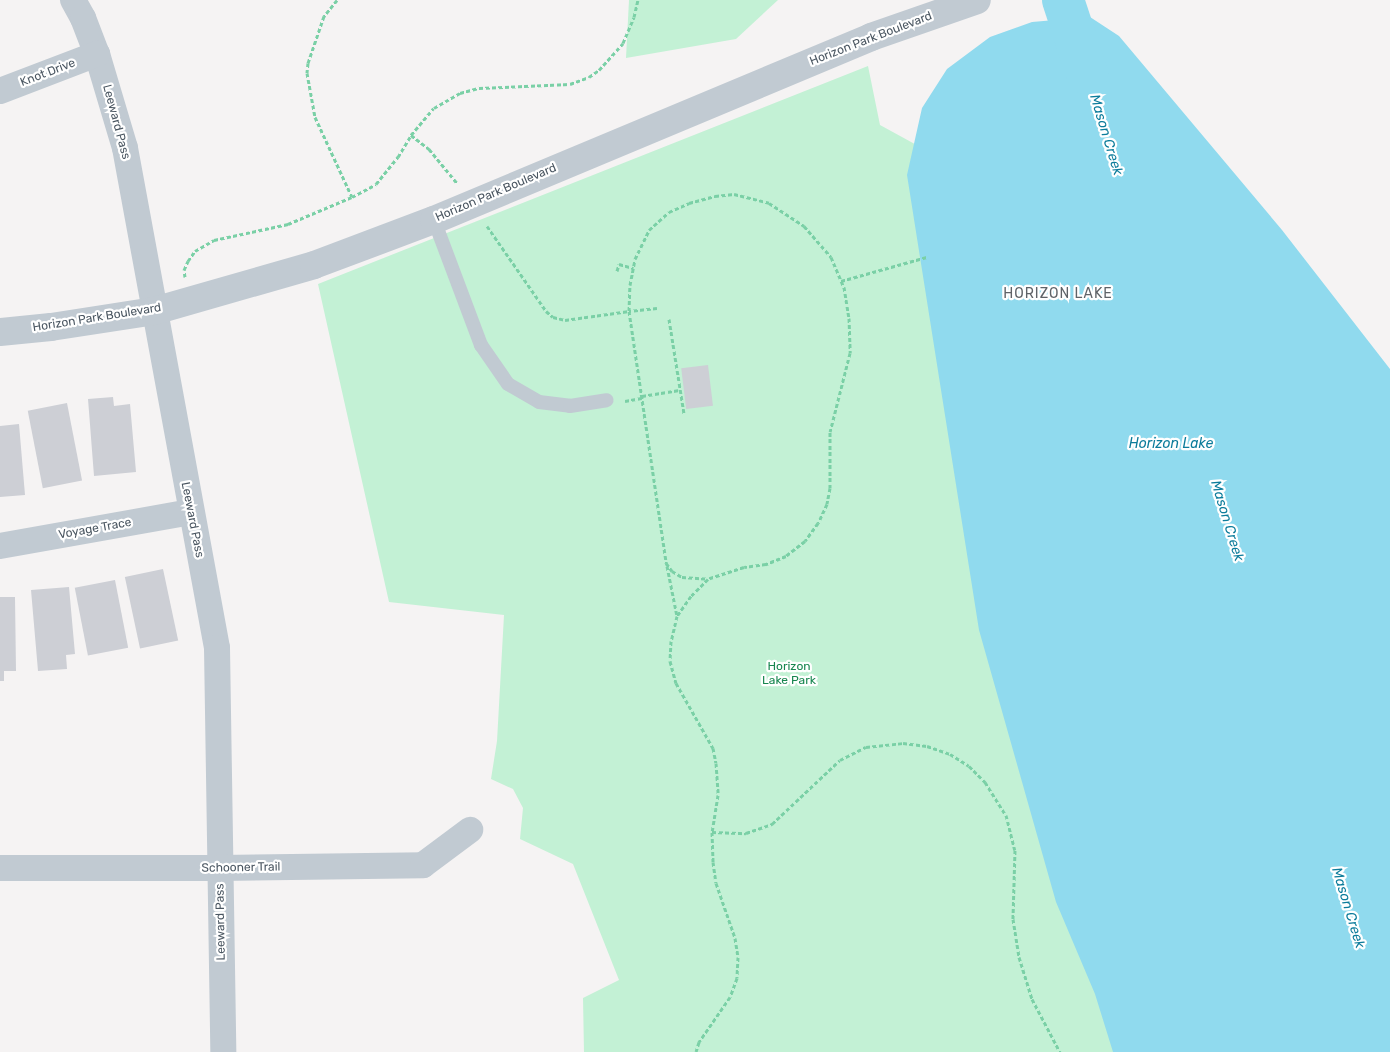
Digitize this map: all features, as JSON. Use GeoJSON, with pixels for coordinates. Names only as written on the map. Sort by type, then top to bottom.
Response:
{"type":"FeatureCollection","features":[{"type":"Feature","properties":{"kind":"street","name":"Leeward Pass"},"geometry":{"type":"LineString","coordinates":[[73,0],[83,18],[97,54],[125,148],[190,512],[217,648],[223,1052]]}},
{"type":"Feature","properties":{"kind":"street","name":"Horizon Park Boulevard"},"geometry":{"type":"LineString","coordinates":[[0,332],[51,328],[154,311],[314,265],[434,220],[871,37],[977,0]]}},
{"type":"Feature","properties":{"kind":"street","name":"Knot Drive"},"geometry":{"type":"LineString","coordinates":[[0,91],[97,54]]}},
{"type":"Feature","properties":{"kind":"street","name":"Voyage Trace"},"geometry":{"type":"LineString","coordinates":[[0,546],[190,512]]}},
{"type":"Feature","properties":{"kind":"street","name":"Schooner Trail"},"geometry":{"type":"LineString","coordinates":[[0,868],[220,868],[422,865],[470,830]]}},
{"type":"Feature","properties":{"kind":"lane"},"geometry":{"type":"LineString","coordinates":[[434,220],[480,345],[508,384],[538,402],[570,406],[607,400]]}},
{"type":"Feature","properties":{"kind":"path"},"geometry":{"type":"LineString","coordinates":[[337,0],[324,16],[308,63],[307,73],[316,117],[352,196]]}},
{"type":"Feature","properties":{"kind":"path"},"geometry":{"type":"LineString","coordinates":[[184,277],[184,270],[192,256],[214,240],[288,224],[376,184],[384,176],[411,135],[434,108],[460,93],[479,88],[570,84],[589,77],[613,56],[623,43],[632,23],[638,0]]}},
{"type":"Feature","properties":{"kind":"path"},"geometry":{"type":"LineString","coordinates":[[411,135],[435,155],[461,188]]}},
{"type":"Feature","properties":{"kind":"path"},"geometry":{"type":"LineString","coordinates":[[666,562],[672,571],[682,577],[708,579],[744,567],[766,564],[786,556],[806,541],[818,523],[827,504],[830,488],[830,432],[850,353],[849,318],[841,281],[831,257],[804,226],[769,203],[734,194],[715,196],[689,203],[669,212],[649,230],[633,268],[630,286],[629,311],[666,562],[677,616]]}},
{"type":"Feature","properties":{"kind":"path"},"geometry":{"type":"LineString","coordinates":[[484,222],[538,300],[553,317],[565,320],[580,319],[657,308]]}},
{"type":"Feature","properties":{"kind":"path"},"geometry":{"type":"LineString","coordinates":[[841,281],[927,257]]}},
{"type":"Feature","properties":{"kind":"path"},"geometry":{"type":"LineString","coordinates":[[617,272],[619,264],[633,268]]}},
{"type":"Feature","properties":{"kind":"path"},"geometry":{"type":"LineString","coordinates":[[669,319],[684,414]]}},
{"type":"Feature","properties":{"kind":"path"},"geometry":{"type":"LineString","coordinates":[[642,396],[680,390]]}},
{"type":"Feature","properties":{"kind":"path"},"geometry":{"type":"LineString","coordinates":[[696,1052],[699,1042],[730,997],[737,978],[738,957],[735,938],[716,883],[712,832],[718,795],[713,748],[676,683],[670,661],[671,641],[677,616],[691,596],[708,579]]}},
{"type":"Feature","properties":{"kind":"path"},"geometry":{"type":"LineString","coordinates":[[712,832],[746,833],[772,824],[840,760],[866,747],[903,743],[927,746],[950,754],[969,766],[985,782],[1006,815],[1015,850],[1013,919],[1019,957],[1032,999],[1060,1052]]}},
{"type":"Feature","properties":{"kind":"green space"},"geometry":{"type":"Polygon","coordinates":[[[629,0],[778,0],[736,39],[626,58],[629,0]]]}},
{"type":"Feature","properties":{"kind":"green space","name":"Horizon Lake Park"},"geometry":{"type":"Polygon","coordinates":[[[868,66],[880,125],[944,160],[1192,1052],[584,1052],[583,998],[619,980],[573,864],[520,839],[523,808],[513,789],[491,779],[497,741],[504,615],[389,602],[318,284],[868,66]]]}},
{"type":"Feature","properties":{"kind":"water","name":"Horizon Lake"},"geometry":{"type":"Polygon","coordinates":[[[1090,17],[1119,36],[1282,230],[1390,369],[1390,1052],[1113,1052],[1095,994],[1056,902],[979,630],[907,175],[922,108],[947,69],[990,37],[1032,22],[1090,17]]]}},
{"type":"Feature","properties":{"kind":"building"},"geometry":{"type":"Polygon","coordinates":[[[708,365],[713,406],[686,409],[681,368],[708,365]]]}},
{"type":"Feature","properties":{"kind":"building"},"geometry":{"type":"Polygon","coordinates":[[[113,397],[114,406],[130,404],[136,472],[94,476],[88,399],[113,397]]]}},
{"type":"Feature","properties":{"kind":"building"},"geometry":{"type":"Polygon","coordinates":[[[67,403],[82,481],[43,488],[28,411],[67,403]]]}},
{"type":"Feature","properties":{"kind":"building"},"geometry":{"type":"Polygon","coordinates":[[[19,424],[25,495],[0,497],[0,426],[19,424]]]}},
{"type":"Feature","properties":{"kind":"building"},"geometry":{"type":"Polygon","coordinates":[[[163,569],[178,640],[140,649],[125,577],[163,569]]]}},
{"type":"Feature","properties":{"kind":"building"},"geometry":{"type":"Polygon","coordinates":[[[115,580],[128,648],[88,656],[75,588],[115,580]]]}},
{"type":"Feature","properties":{"kind":"building"},"geometry":{"type":"Polygon","coordinates":[[[69,587],[75,654],[66,655],[67,669],[38,671],[31,590],[69,587]]]}},
{"type":"Feature","properties":{"kind":"building"},"geometry":{"type":"Polygon","coordinates":[[[0,597],[15,597],[16,671],[4,671],[4,681],[0,681],[0,597]]]}},
{"type":"Feature","properties":{"kind":"waterway","name":"Mason Creek"},"geometry":{"type":"LineString","coordinates":[[1063,0],[1087,73]]}},
{"type":"Feature","properties":{"kind":"district","name":"HORIZON LAKE"},"geometry":{"type":"Point","coordinates":[1058,294]}}]}
